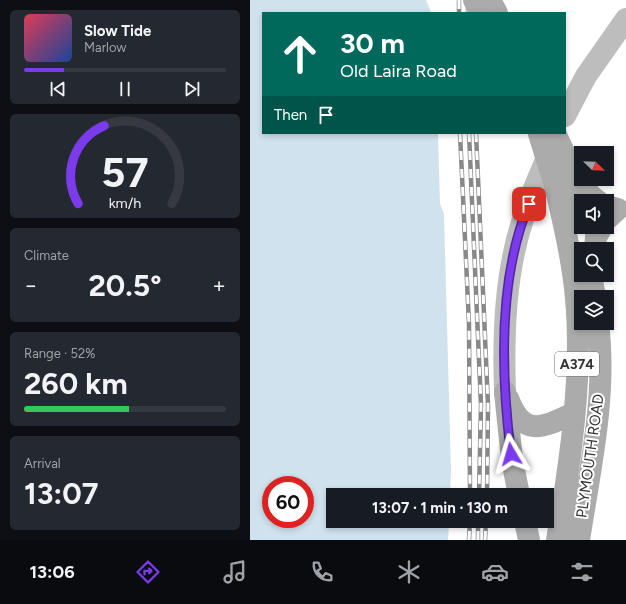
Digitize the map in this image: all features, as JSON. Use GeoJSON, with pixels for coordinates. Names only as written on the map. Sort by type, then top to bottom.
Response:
{"type":"FeatureCollection","features":[{"type":"Feature","properties":{"kind":"main road"},"geometry":{"type":"LineString","coordinates":[[474,0],[480,12]]}},
{"type":"Feature","properties":{"kind":"main road"},"geometry":{"type":"LineString","coordinates":[[490,0],[496,12]]}},
{"type":"Feature","properties":{"kind":"main road"},"geometry":{"type":"LineString","coordinates":[[566,114],[586,76],[619,33],[626,18]]}},
{"type":"Feature","properties":{"kind":"main road"},"geometry":{"type":"LineString","coordinates":[[553,139],[573,163],[582,185],[590,194]]}},
{"type":"Feature","properties":{"kind":"main road"},"geometry":{"type":"LineString","coordinates":[[553,139],[574,198]]}},
{"type":"Feature","properties":{"kind":"main road"},"geometry":{"type":"LineString","coordinates":[[518,488],[512,460],[505,392],[505,323],[512,262],[523,217],[553,139]]}},
{"type":"Feature","properties":{"kind":"main road","name":"PLYMOUTH ROAD"},"geometry":{"type":"LineString","coordinates":[[553,139],[556,189],[571,258],[576,300],[577,360],[574,413],[567,483],[557,540]]}},
{"type":"Feature","properties":{"kind":"main road","name":"PLYMOUTH ROAD"},"geometry":{"type":"LineString","coordinates":[[579,540],[594,443],[600,384],[599,330]]}},
{"type":"Feature","properties":{"kind":"main road"},"geometry":{"type":"LineString","coordinates":[[505,392],[513,412],[521,422],[534,427],[556,421],[574,413]]}},
{"type":"Feature","properties":{"kind":"main road"},"geometry":{"type":"LineString","coordinates":[[526,528],[529,540]]}},
{"type":"Feature","properties":{"kind":"water"},"geometry":{"type":"Polygon","coordinates":[[[250,0],[426,0],[431,12],[262,12],[262,134],[438,134],[440,204],[444,214],[450,488],[326,488],[326,528],[449,528],[448,540],[250,540],[250,0]]]}},
{"type":"Feature","properties":{"kind":"railway"},"geometry":{"type":"LineString","coordinates":[[459,0],[459,12]]}},
{"type":"Feature","properties":{"kind":"railway"},"geometry":{"type":"LineString","coordinates":[[468,0],[468,12]]}},
{"type":"Feature","properties":{"kind":"railway"},"geometry":{"type":"LineString","coordinates":[[474,12],[475,0]]}},
{"type":"Feature","properties":{"kind":"railway"},"geometry":{"type":"LineString","coordinates":[[460,134],[469,324],[470,488]]}},
{"type":"Feature","properties":{"kind":"railway"},"geometry":{"type":"LineString","coordinates":[[469,134],[481,405],[479,488]]}},
{"type":"Feature","properties":{"kind":"railway"},"geometry":{"type":"LineString","coordinates":[[476,134],[488,405],[487,488]]}},
{"type":"Feature","properties":{"kind":"railway"},"geometry":{"type":"LineString","coordinates":[[469,540],[470,528]]}},
{"type":"Feature","properties":{"kind":"railway"},"geometry":{"type":"LineString","coordinates":[[478,528],[478,540]]}},
{"type":"Feature","properties":{"kind":"railway"},"geometry":{"type":"LineString","coordinates":[[485,540],[486,528]]}},
{"type":"Feature","properties":{"kind":"route"},"geometry":{"type":"LineString","coordinates":[[511,454],[505,392],[505,323],[512,262],[523,217],[529,204]]}}]}
